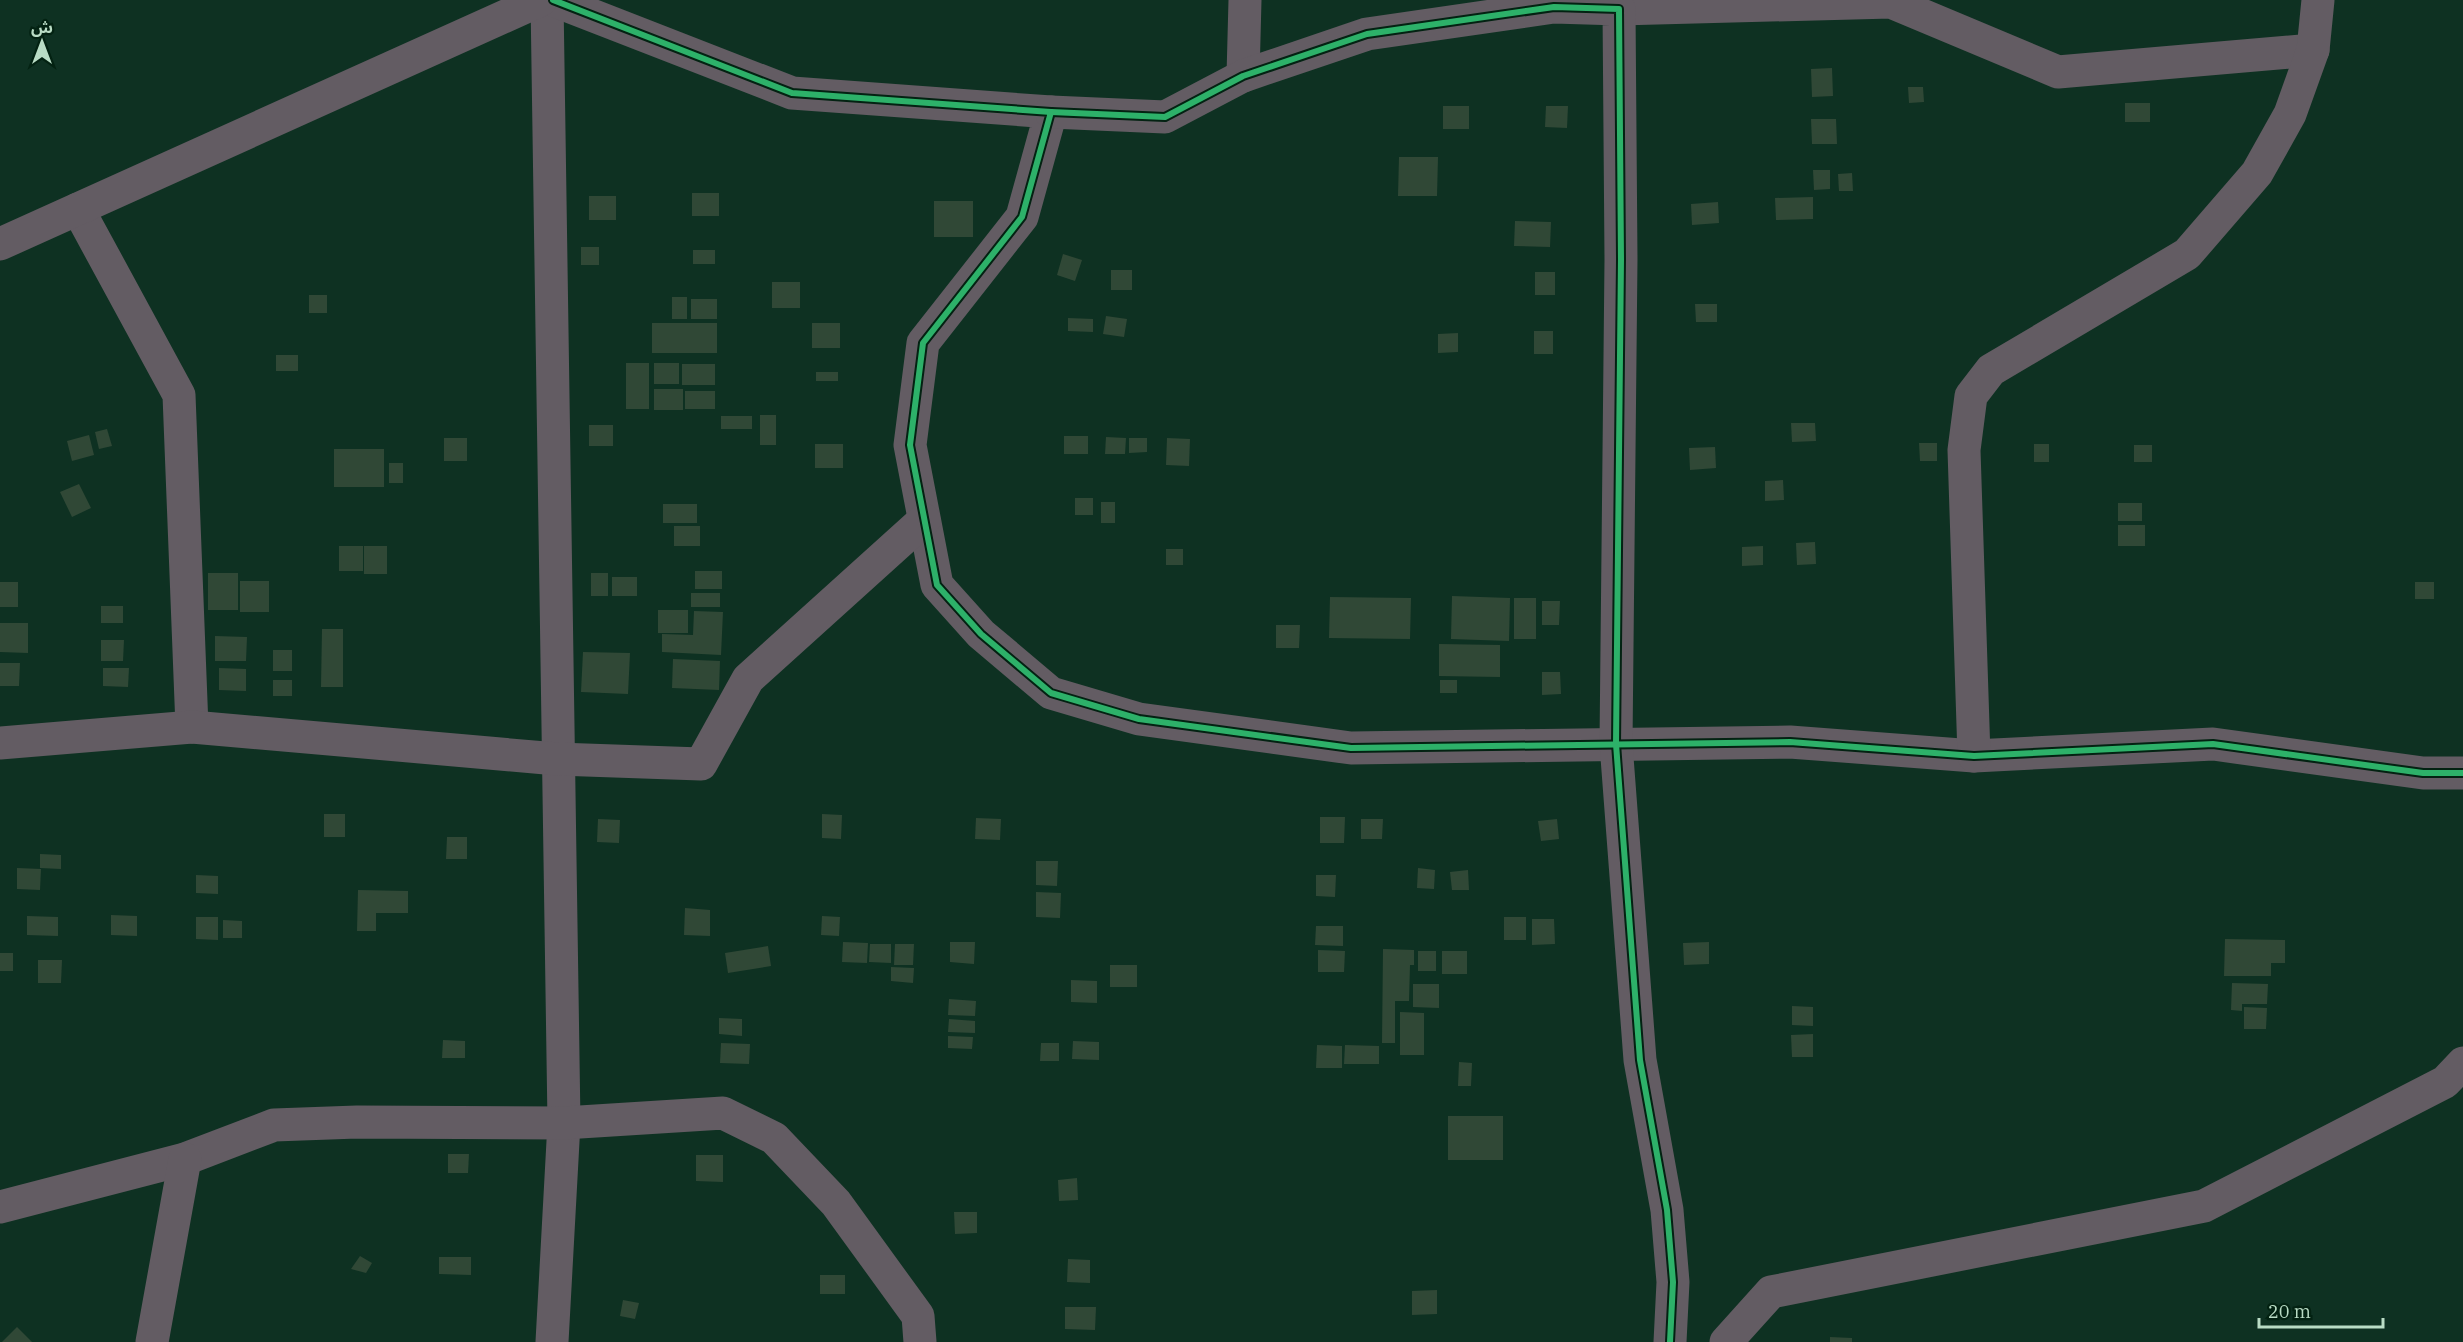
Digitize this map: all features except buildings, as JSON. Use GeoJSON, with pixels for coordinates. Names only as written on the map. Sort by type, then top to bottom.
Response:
{"type":"FeatureCollection","features":[{"type":"Feature","properties":{"kind":"street"},"geometry":{"type":"LineString","coordinates":[[0,244],[541,0]]}},
{"type":"Feature","properties":{"kind":"street"},"geometry":{"type":"LineString","coordinates":[[547,0],[564,1123],[552,1342]]}},
{"type":"Feature","properties":{"kind":"street"},"geometry":{"type":"LineString","coordinates":[[553,0],[792,93],[1051,112],[1165,117],[1243,76],[1367,34],[1554,7],[1619,4],[1891,2],[2058,72],[2313,50]]}},
{"type":"Feature","properties":{"kind":"street"},"geometry":{"type":"LineString","coordinates":[[1243,76],[1245,0]]}},
{"type":"Feature","properties":{"kind":"street"},"geometry":{"type":"LineString","coordinates":[[1974,756],[1964,450],[1971,396],[1991,370],[2187,254],[2257,173],[2290,114],[2313,50],[2318,0]]}},
{"type":"Feature","properties":{"kind":"street"},"geometry":{"type":"LineString","coordinates":[[1619,4],[1621,258],[1616,744],[1640,1060],[1667,1210],[1672,1282],[1670,1342]]}},
{"type":"Feature","properties":{"kind":"street"},"geometry":{"type":"LineString","coordinates":[[1051,112],[1022,217],[922,343],[910,445],[937,585],[981,634],[1051,693],[1139,719],[1351,748],[1790,742],[1974,756],[2213,744],[2423,773],[2463,773]]}},
{"type":"Feature","properties":{"kind":"street"},"geometry":{"type":"LineString","coordinates":[[78,209],[179,395],[192,727]]}},
{"type":"Feature","properties":{"kind":"street"},"geometry":{"type":"LineString","coordinates":[[0,743],[192,727],[557,759],[701,764],[748,679],[924,520]]}},
{"type":"Feature","properties":{"kind":"street"},"geometry":{"type":"LineString","coordinates":[[1726,1342],[1772,1292],[2204,1206],[2445,1082],[2463,1063]]}},
{"type":"Feature","properties":{"kind":"street"},"geometry":{"type":"LineString","coordinates":[[0,1206],[185,1159],[274,1125],[357,1122],[564,1123],[723,1113],[774,1138],[836,1203],[918,1316],[920,1342]]}},
{"type":"Feature","properties":{"kind":"street"},"geometry":{"type":"LineString","coordinates":[[152,1342],[185,1159]]}},
{"type":"Feature","properties":{"kind":"cycle path"},"geometry":{"type":"LineString","coordinates":[[553,0],[792,93],[1051,112],[1022,217],[923,343],[910,445],[937,585],[981,634],[1051,693],[1139,719],[1351,748],[1790,742],[1974,756],[2213,744],[2423,773],[2463,773]]}},
{"type":"Feature","properties":{"kind":"cycle path"},"geometry":{"type":"LineString","coordinates":[[1051,112],[1165,117],[1243,76],[1367,34],[1554,7],[1619,9],[1621,259],[1616,744],[1640,1060],[1667,1210],[1673,1282],[1670,1342]]}}]}
